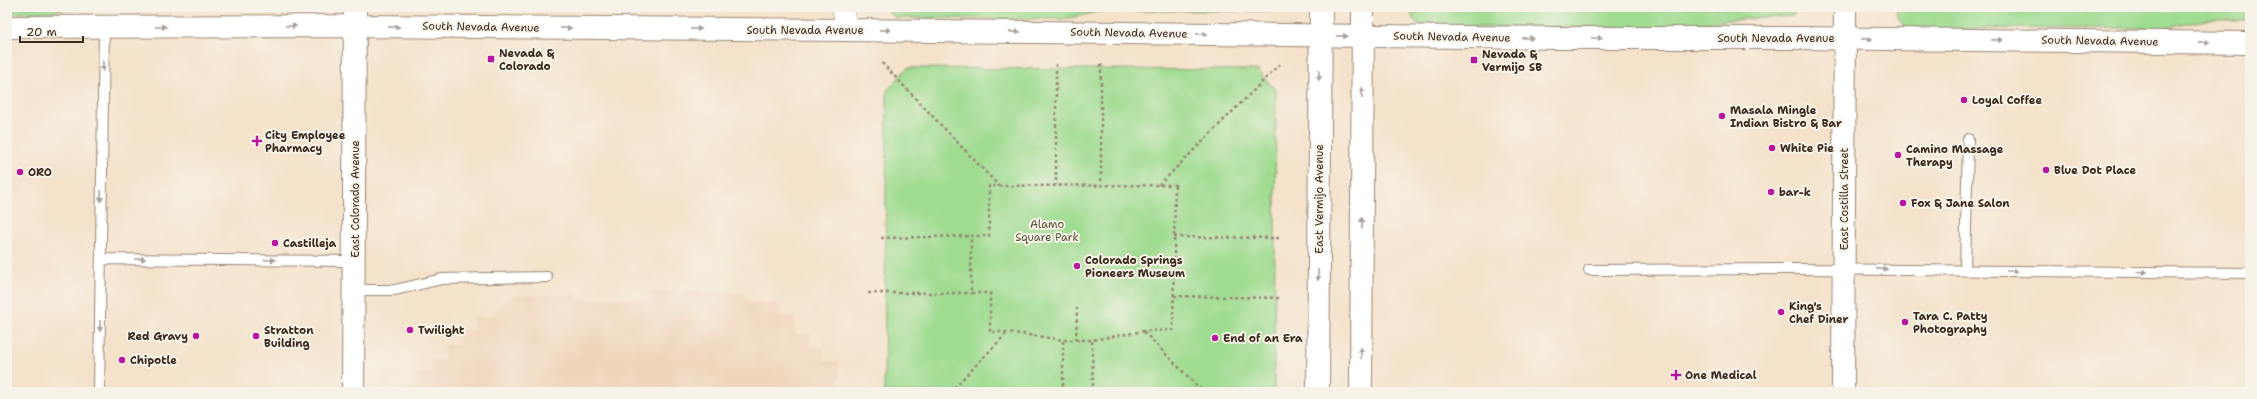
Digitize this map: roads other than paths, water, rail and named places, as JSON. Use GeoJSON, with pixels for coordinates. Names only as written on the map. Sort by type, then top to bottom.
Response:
{"type":"FeatureCollection","features":[{"type":"Feature","properties":{"kind":"main road","name":"East Vermijo Avenue"},"geometry":{"type":"LineString","coordinates":[[1318,392],[1321,7]]}},
{"type":"Feature","properties":{"kind":"main road"},"geometry":{"type":"LineString","coordinates":[[1361,392],[1363,7]]}},
{"type":"Feature","properties":{"kind":"main road","name":"East Costilla Street"},"geometry":{"type":"LineString","coordinates":[[1843,392],[1845,7]]}},
{"type":"Feature","properties":{"kind":"main road","name":"South Nevada Avenue"},"geometry":{"type":"LineString","coordinates":[[7,27],[104,27],[355,17],[846,30],[1320,36],[1845,38],[2250,43]]}},
{"type":"Feature","properties":{"kind":"main road","name":"East Colorado Avenue"},"geometry":{"type":"LineString","coordinates":[[353,392],[355,17]]}},
{"type":"Feature","properties":{"kind":"street"},"geometry":{"type":"LineString","coordinates":[[843,7],[846,30]]}},
{"type":"Feature","properties":{"kind":"lane"},"geometry":{"type":"LineString","coordinates":[[99,392],[104,27]]}},
{"type":"Feature","properties":{"kind":"lane"},"geometry":{"type":"LineString","coordinates":[[1965,270],[1968,139]]}},
{"type":"Feature","properties":{"kind":"lane"},"geometry":{"type":"LineString","coordinates":[[101,259],[354,261]]}},
{"type":"Feature","properties":{"kind":"lane"},"geometry":{"type":"LineString","coordinates":[[1589,270],[1843,269],[2250,273]]}},
{"type":"Feature","properties":{"kind":"lane"},"geometry":{"type":"LineString","coordinates":[[354,290],[395,290],[442,279],[547,277]]}},
{"type":"Feature","properties":{"kind":"place","name":"Nevada & Colorado"},"geometry":{"type":"Point","coordinates":[491,59]}},
{"type":"Feature","properties":{"kind":"place","name":"Nevada & Vermijo SB"},"geometry":{"type":"Point","coordinates":[1474,60]}},
{"type":"Feature","properties":{"kind":"place","name":"Loyal Coffee"},"geometry":{"type":"Point","coordinates":[1964,100]}},
{"type":"Feature","properties":{"kind":"place","name":"Masala Mingle Indian Bistro & Bar"},"geometry":{"type":"Point","coordinates":[1722,116]}},
{"type":"Feature","properties":{"kind":"place","name":"City Employee Pharmacy"},"geometry":{"type":"Point","coordinates":[257,141]}},
{"type":"Feature","properties":{"kind":"place","name":"White Pie"},"geometry":{"type":"Point","coordinates":[1772,148]}},
{"type":"Feature","properties":{"kind":"place","name":"Camino Massage Therapy"},"geometry":{"type":"Point","coordinates":[1898,155]}},
{"type":"Feature","properties":{"kind":"place","name":"Blue Dot Place"},"geometry":{"type":"Point","coordinates":[2046,170]}},
{"type":"Feature","properties":{"kind":"place","name":"ORO"},"geometry":{"type":"Point","coordinates":[20,172]}},
{"type":"Feature","properties":{"kind":"place","name":"bar-k"},"geometry":{"type":"Point","coordinates":[1771,192]}},
{"type":"Feature","properties":{"kind":"place","name":"Fox & Jane Salon"},"geometry":{"type":"Point","coordinates":[1903,203]}},
{"type":"Feature","properties":{"kind":"place","name":"Castilleja"},"geometry":{"type":"Point","coordinates":[275,243]}},
{"type":"Feature","properties":{"kind":"place","name":"Colorado Springs Pioneers Museum"},"geometry":{"type":"Point","coordinates":[1077,266]}},
{"type":"Feature","properties":{"kind":"place","name":"King's Chef Diner"},"geometry":{"type":"Point","coordinates":[1781,312]}},
{"type":"Feature","properties":{"kind":"place","name":"Tara C. Patty Photography"},"geometry":{"type":"Point","coordinates":[1905,322]}},
{"type":"Feature","properties":{"kind":"place","name":"Twilight"},"geometry":{"type":"Point","coordinates":[410,330]}},
{"type":"Feature","properties":{"kind":"place","name":"Red Gravy"},"geometry":{"type":"Point","coordinates":[196,336]}},
{"type":"Feature","properties":{"kind":"place","name":"Stratton Building"},"geometry":{"type":"Point","coordinates":[256,336]}},
{"type":"Feature","properties":{"kind":"place","name":"End of an Era"},"geometry":{"type":"Point","coordinates":[1215,338]}},
{"type":"Feature","properties":{"kind":"place","name":"Chipotle"},"geometry":{"type":"Point","coordinates":[122,360]}},
{"type":"Feature","properties":{"kind":"place","name":"One Medical"},"geometry":{"type":"Point","coordinates":[1676,375]}},
{"type":"Feature","properties":{"kind":"park label","name":"Alamo Square Park"},"geometry":{"type":"Point","coordinates":[1047,230]}}]}
